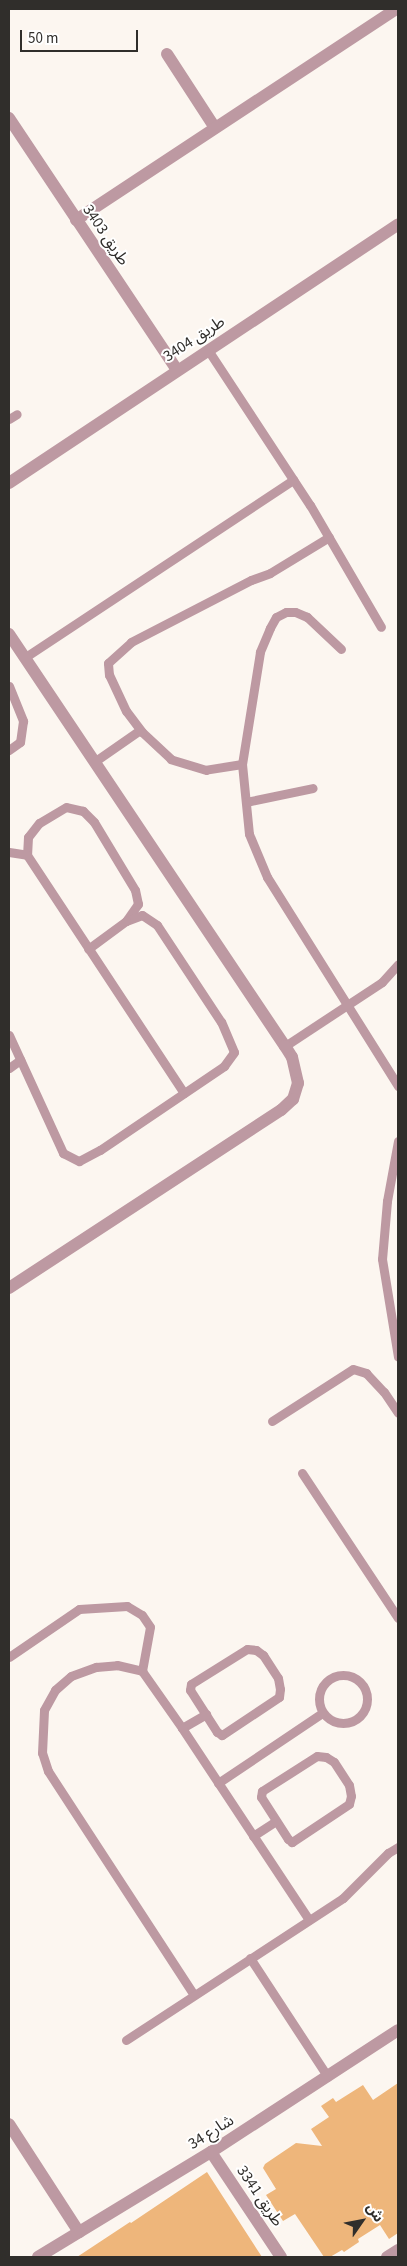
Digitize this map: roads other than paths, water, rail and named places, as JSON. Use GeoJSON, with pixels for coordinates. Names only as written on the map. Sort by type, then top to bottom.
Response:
{"type":"FeatureCollection","features":[{"type":"Feature","properties":{"kind":"street"},"geometry":{"type":"LineString","coordinates":[[76,220],[396,9]]}},
{"type":"Feature","properties":{"kind":"street"},"geometry":{"type":"LineString","coordinates":[[167,54],[215,128]]}},
{"type":"Feature","properties":{"kind":"street","name":"طريق 3403"},"geometry":{"type":"LineString","coordinates":[[9,118],[177,370]]}},
{"type":"Feature","properties":{"kind":"street","name":"طريق 3404"},"geometry":{"type":"LineString","coordinates":[[9,483],[398,225]]}},
{"type":"Feature","properties":{"kind":"street"},"geometry":{"type":"LineString","coordinates":[[9,634],[286,1046],[294,1064],[298,1082],[297,1091],[288,1105],[9,1288]]}},
{"type":"Feature","properties":{"kind":"street","name":"شارع 34"},"geometry":{"type":"LineString","coordinates":[[38,2257],[211,2152],[398,2030]]}},
{"type":"Feature","properties":{"kind":"street"},"geometry":{"type":"LineString","coordinates":[[9,2124],[79,2232]]}},
{"type":"Feature","properties":{"kind":"street","name":"طريق 3341"},"geometry":{"type":"LineString","coordinates":[[211,2152],[281,2257]]}},
{"type":"Feature","properties":{"kind":"street"},"geometry":{"type":"LineString","coordinates":[[387,2257],[398,2250]]}},
{"type":"Feature","properties":{"kind":"lane"},"geometry":{"type":"LineString","coordinates":[[208,350],[329,537],[381,627]]}},
{"type":"Feature","properties":{"kind":"lane"},"geometry":{"type":"LineString","coordinates":[[9,419],[17,414]]}},
{"type":"Feature","properties":{"kind":"lane"},"geometry":{"type":"LineString","coordinates":[[24,658],[293,480]]}},
{"type":"Feature","properties":{"kind":"lane"},"geometry":{"type":"LineString","coordinates":[[242,764],[206,770],[171,760],[140,730],[126,711],[109,675],[108,663],[130,642],[251,580],[270,573],[329,537]]}},
{"type":"Feature","properties":{"kind":"lane"},"geometry":{"type":"LineString","coordinates":[[341,649],[307,617],[295,612],[276,616],[260,652],[242,764],[249,834],[267,877],[346,1006],[398,1086]]}},
{"type":"Feature","properties":{"kind":"lane"},"geometry":{"type":"LineString","coordinates":[[9,686],[23,721],[20,742],[9,750]]}},
{"type":"Feature","properties":{"kind":"lane"},"geometry":{"type":"LineString","coordinates":[[94,762],[140,730]]}},
{"type":"Feature","properties":{"kind":"lane"},"geometry":{"type":"LineString","coordinates":[[246,802],[313,788]]}},
{"type":"Feature","properties":{"kind":"lane"},"geometry":{"type":"LineString","coordinates":[[126,921],[138,904],[136,890],[94,822],[83,811],[66,807],[39,823],[28,837],[27,855],[184,1093]]}},
{"type":"Feature","properties":{"kind":"lane"},"geometry":{"type":"LineString","coordinates":[[9,852],[27,855]]}},
{"type":"Feature","properties":{"kind":"lane"},"geometry":{"type":"LineString","coordinates":[[9,1035],[63,1153],[79,1161],[100,1150],[224,1066],[234,1052],[221,1022],[157,926],[142,915],[126,921],[88,949]]}},
{"type":"Feature","properties":{"kind":"lane"},"geometry":{"type":"LineString","coordinates":[[286,1046],[382,982],[398,964]]}},
{"type":"Feature","properties":{"kind":"lane"},"geometry":{"type":"LineString","coordinates":[[9,1068],[20,1060]]}},
{"type":"Feature","properties":{"kind":"lane"},"geometry":{"type":"LineString","coordinates":[[398,1140],[387,1201],[382,1260],[398,1357]]}},
{"type":"Feature","properties":{"kind":"lane"},"geometry":{"type":"LineString","coordinates":[[272,1421],[353,1369],[366,1373],[384,1392],[398,1413]]}},
{"type":"Feature","properties":{"kind":"lane"},"geometry":{"type":"LineString","coordinates":[[302,1472],[398,1618]]}},
{"type":"Feature","properties":{"kind":"lane"},"geometry":{"type":"LineString","coordinates":[[9,1658],[79,1610],[127,1606],[142,1614],[150,1627],[142,1671]]}},
{"type":"Feature","properties":{"kind":"lane"},"geometry":{"type":"LineString","coordinates":[[247,1649],[256,1650],[263,1655],[278,1678],[279,1697],[222,1735],[206,1714],[190,1690],[191,1684],[247,1649]]}},
{"type":"Feature","properties":{"kind":"lane"},"geometry":{"type":"LineString","coordinates":[[194,1995],[48,1771],[42,1753],[44,1710],[55,1690],[71,1676],[96,1667],[117,1664],[142,1671],[309,1920]]}},
{"type":"Feature","properties":{"kind":"lane"},"geometry":{"type":"LineString","coordinates":[[335,1675],[351,1675],[363,1684],[368,1699],[363,1714],[350,1723],[335,1722],[322,1713],[318,1698],[322,1684],[335,1675]]}},
{"type":"Feature","properties":{"kind":"lane"},"geometry":{"type":"LineString","coordinates":[[218,1783],[322,1713]]}},
{"type":"Feature","properties":{"kind":"lane"},"geometry":{"type":"LineString","coordinates":[[182,1728],[206,1714]]}},
{"type":"Feature","properties":{"kind":"lane"},"geometry":{"type":"LineString","coordinates":[[317,1756],[326,1757],[334,1762],[349,1785],[351,1796],[349,1804],[292,1842],[276,1821],[260,1797],[262,1791],[317,1756]]}},
{"type":"Feature","properties":{"kind":"lane"},"geometry":{"type":"LineString","coordinates":[[253,1836],[276,1821]]}},
{"type":"Feature","properties":{"kind":"lane"},"geometry":{"type":"LineString","coordinates":[[126,2040],[343,1898],[388,1854],[398,1847]]}},
{"type":"Feature","properties":{"kind":"lane"},"geometry":{"type":"LineString","coordinates":[[250,1958],[328,2077]]}}]}
